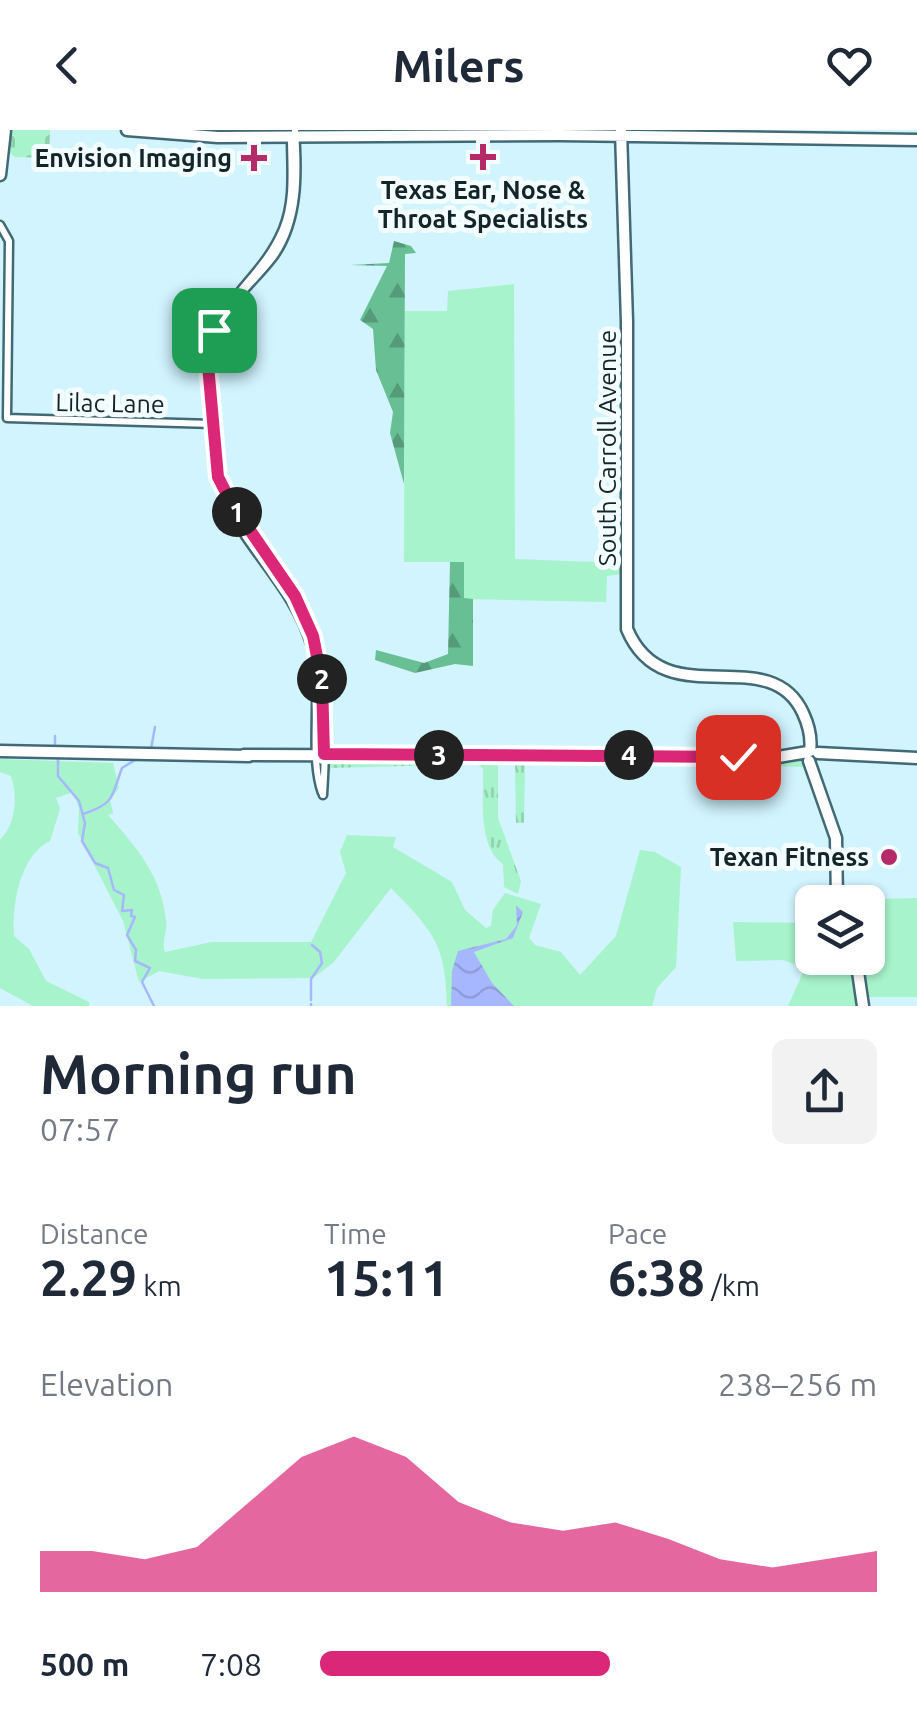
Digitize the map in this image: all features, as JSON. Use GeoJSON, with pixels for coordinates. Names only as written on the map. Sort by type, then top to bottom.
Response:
{"type":"FeatureCollection","features":[{"type":"Feature","properties":{"kind":"main road"},"geometry":{"type":"LineString","coordinates":[[0,146],[3,130]]}},
{"type":"Feature","properties":{"kind":"main road"},"geometry":{"type":"LineString","coordinates":[[0,174],[3,130]]}},
{"type":"Feature","properties":{"kind":"main road"},"geometry":{"type":"LineString","coordinates":[[127,130],[168,135],[626,132],[917,137]]}},
{"type":"Feature","properties":{"kind":"main road"},"geometry":{"type":"LineString","coordinates":[[184,130],[293,134],[412,130]]}},
{"type":"Feature","properties":{"kind":"main road"},"geometry":{"type":"LineString","coordinates":[[168,135],[191,130]]}},
{"type":"Feature","properties":{"kind":"main road","name":"South Carroll Avenue"},"geometry":{"type":"LineString","coordinates":[[626,132],[620,191],[626,221],[627,614],[646,652],[669,668],[757,674],[785,685],[809,714],[813,756]]}},
{"type":"Feature","properties":{"kind":"main road","name":"South Carroll Avenue"},"geometry":{"type":"LineString","coordinates":[[626,132],[626,282]]}},
{"type":"Feature","properties":{"kind":"main road"},"geometry":{"type":"LineString","coordinates":[[0,751],[321,757],[917,758]]}},
{"type":"Feature","properties":{"kind":"main road"},"geometry":{"type":"LineString","coordinates":[[813,756],[813,775],[836,838],[837,885]]}},
{"type":"Feature","properties":{"kind":"main road"},"geometry":{"type":"LineString","coordinates":[[858,975],[863,1006]]}},
{"type":"Feature","properties":{"kind":"street"},"geometry":{"type":"LineString","coordinates":[[293,134],[290,199],[282,238],[218,319],[208,356],[212,465],[222,494],[280,582],[307,635],[318,683],[321,757]]}},
{"type":"Feature","properties":{"kind":"street","name":"Lilac Lane"},"geometry":{"type":"LineString","coordinates":[[0,225],[9,241],[7,418],[212,424]]}},
{"type":"Feature","properties":{"kind":"green space"},"geometry":{"type":"Polygon","coordinates":[[[8,130],[50,130],[49,158],[15,157],[7,151],[8,130]]]}},
{"type":"Feature","properties":{"kind":"green space"},"geometry":{"type":"Polygon","coordinates":[[[394,241],[411,246],[416,253],[405,254],[404,484],[390,433],[393,412],[376,370],[373,329],[360,320],[387,266],[350,265],[389,263],[394,241]]]}},
{"type":"Feature","properties":{"kind":"green space"},"geometry":{"type":"Polygon","coordinates":[[[514,284],[515,559],[621,563],[621,574],[607,576],[606,602],[464,599],[463,562],[404,562],[405,311],[447,311],[448,291],[514,284]]]}},
{"type":"Feature","properties":{"kind":"green space"},"geometry":{"type":"Polygon","coordinates":[[[450,562],[464,562],[464,598],[473,599],[473,666],[455,664],[415,673],[375,660],[376,650],[424,663],[448,654],[450,562]]]}},
{"type":"Feature","properties":{"kind":"green space"},"geometry":{"type":"Polygon","coordinates":[[[799,758],[805,760],[833,828],[835,885],[830,885],[830,836],[807,767],[525,761],[524,823],[516,823],[515,762],[498,762],[498,818],[521,881],[518,894],[504,887],[503,864],[489,846],[483,769],[478,764],[331,768],[324,791],[328,761],[799,758]]]}},
{"type":"Feature","properties":{"kind":"green space"},"geometry":{"type":"Polygon","coordinates":[[[0,759],[113,763],[119,788],[110,800],[113,813],[108,815],[138,851],[159,889],[166,920],[165,952],[212,942],[311,942],[346,873],[340,852],[347,835],[396,837],[393,847],[452,882],[465,910],[486,928],[491,926],[493,910],[505,893],[541,904],[529,938],[535,945],[561,952],[580,975],[616,936],[640,850],[655,852],[681,867],[676,967],[657,988],[652,1006],[447,1006],[444,967],[434,940],[391,888],[333,963],[313,978],[203,979],[159,971],[139,982],[123,921],[78,833],[79,808],[73,792],[56,798],[60,809],[50,841],[39,848],[24,870],[16,897],[14,936],[29,949],[46,981],[89,1002],[89,1006],[33,1006],[0,988],[0,840],[9,826],[15,801],[11,776],[0,772],[0,759]]]}},
{"type":"Feature","properties":{"kind":"green space"},"geometry":{"type":"Polygon","coordinates":[[[917,898],[917,997],[865,997],[861,975],[885,975],[885,899],[917,898]]]}},
{"type":"Feature","properties":{"kind":"green space"},"geometry":{"type":"Polygon","coordinates":[[[733,922],[795,923],[795,964],[783,960],[736,961],[733,922]]]}},
{"type":"Feature","properties":{"kind":"green space"},"geometry":{"type":"Polygon","coordinates":[[[802,975],[856,975],[861,1006],[788,1006],[802,975]]]}},
{"type":"Feature","properties":{"kind":"water"},"geometry":{"type":"Polygon","coordinates":[[[516,905],[523,912],[513,938],[474,952],[492,983],[514,1006],[451,1006],[452,971],[458,951],[506,939],[517,925],[516,905]]]}},
{"type":"Feature","properties":{"kind":"waterway"},"geometry":{"type":"LineString","coordinates":[[151,749],[155,727]]}},
{"type":"Feature","properties":{"kind":"waterway"},"geometry":{"type":"LineString","coordinates":[[55,736],[55,748]]}},
{"type":"Feature","properties":{"kind":"waterway"},"geometry":{"type":"LineString","coordinates":[[83,814],[107,802],[122,768],[140,757]]}},
{"type":"Feature","properties":{"kind":"waterway"},"geometry":{"type":"LineString","coordinates":[[58,759],[58,776],[79,801],[85,823],[82,841],[95,863],[108,868],[114,890],[124,895],[122,911],[132,910],[131,916],[135,917],[127,935],[136,950],[135,961],[150,968],[142,982],[154,1006]]}},
{"type":"Feature","properties":{"kind":"waterway"},"geometry":{"type":"LineString","coordinates":[[311,1000],[311,979],[322,963],[320,952],[312,945]]}},
{"type":"Feature","properties":{"kind":"place","name":"Texas Ear, Nose & Throat Specialists"},"geometry":{"type":"Point","coordinates":[483,157]}},
{"type":"Feature","properties":{"kind":"place","name":"Envision Imaging"},"geometry":{"type":"Point","coordinates":[254,158]}},
{"type":"Feature","properties":{"kind":"place","name":"Texan Fitness"},"geometry":{"type":"Point","coordinates":[889,857]}},
{"type":"Feature","properties":{"kind":"route"},"geometry":{"type":"LineString","coordinates":[[214,330],[208,365],[218,477],[295,596],[313,636],[322,682],[324,754],[738,757]]}}]}
